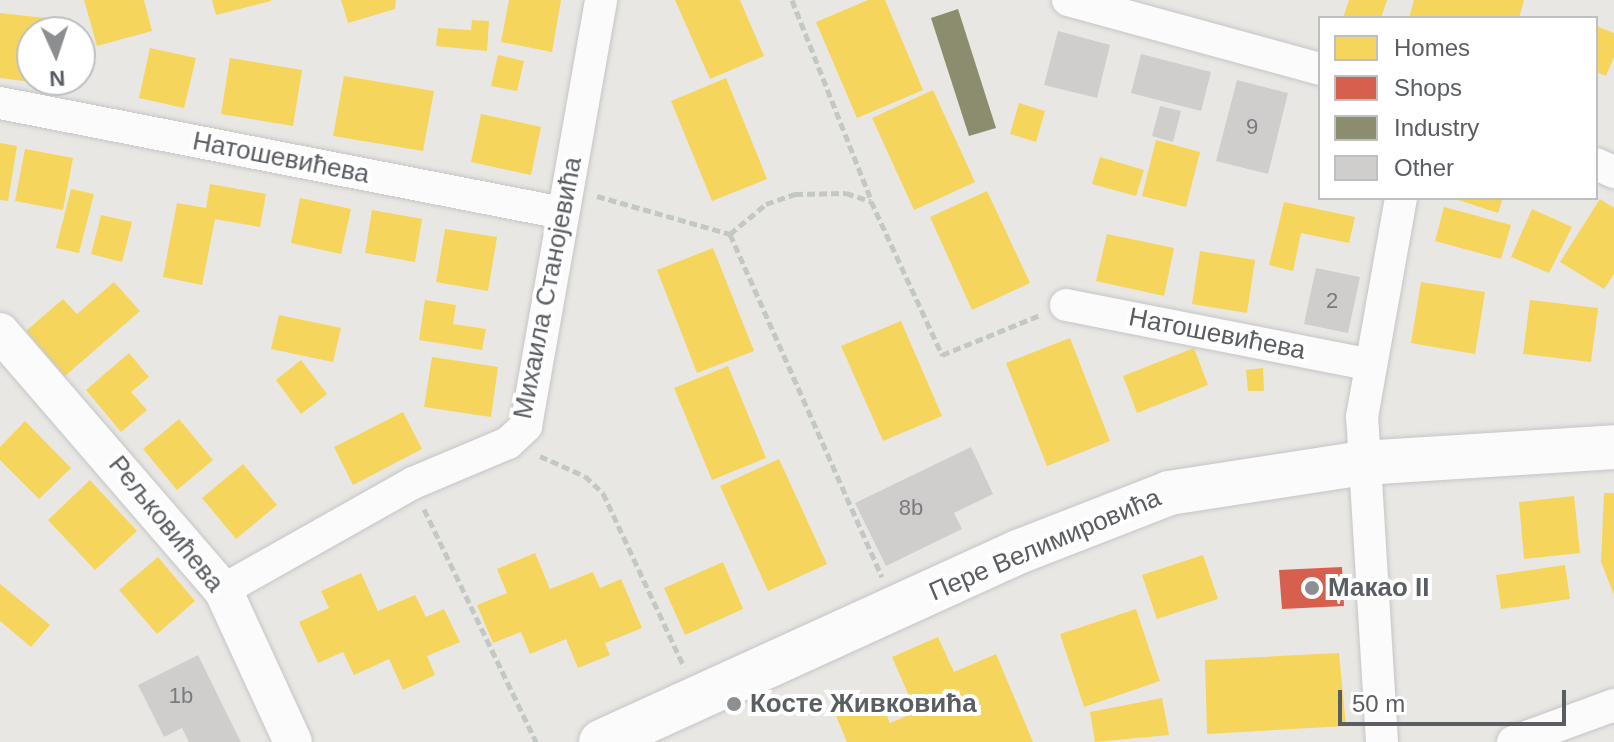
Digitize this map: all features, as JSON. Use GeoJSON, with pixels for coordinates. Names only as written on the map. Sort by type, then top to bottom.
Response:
{"type":"FeatureCollection","features":[{"type":"Feature","properties":{"kind":"main road","name":"Пере Велимировића"},"geometry":{"type":"LineString","coordinates":[[601,742],[1018,552],[1141,502],[1217,482],[1362,463],[1614,447]]}},
{"type":"Feature","properties":{"kind":"street","name":"Михаила Станојевића"},"geometry":{"type":"LineString","coordinates":[[223,590],[413,483],[508,443],[528,419],[601,0]]}},
{"type":"Feature","properties":{"kind":"street"},"geometry":{"type":"LineString","coordinates":[[1068,0],[1318,68]]}},
{"type":"Feature","properties":{"kind":"street","name":"Натошевићева"},"geometry":{"type":"LineString","coordinates":[[0,103],[565,201]]}},
{"type":"Feature","properties":{"kind":"street"},"geometry":{"type":"LineString","coordinates":[[1382,742],[1362,463],[1368,364],[1401,200]]}},
{"type":"Feature","properties":{"kind":"street","name":"Натошевићева"},"geometry":{"type":"LineString","coordinates":[[1066,305],[1368,364]]}},
{"type":"Feature","properties":{"kind":"street","name":"Рељковићева"},"geometry":{"type":"LineString","coordinates":[[0,332],[223,590],[293,742]]}},
{"type":"Feature","properties":{"kind":"street"},"geometry":{"type":"LineString","coordinates":[[1513,742],[1614,705]]}},
{"type":"Feature","properties":{"kind":"path"},"geometry":{"type":"LineString","coordinates":[[792,0],[871,201],[942,355],[1066,305]]}},
{"type":"Feature","properties":{"kind":"path"},"geometry":{"type":"LineString","coordinates":[[730,234],[766,204],[795,194],[846,193],[871,201]]}},
{"type":"Feature","properties":{"kind":"path"},"geometry":{"type":"LineString","coordinates":[[565,201],[730,234]]}},
{"type":"Feature","properties":{"kind":"path"},"geometry":{"type":"LineString","coordinates":[[730,234],[884,581]]}},
{"type":"Feature","properties":{"kind":"path"},"geometry":{"type":"LineString","coordinates":[[508,443],[585,476],[603,493],[691,683]]}},
{"type":"Feature","properties":{"kind":"path"},"geometry":{"type":"LineString","coordinates":[[413,483],[536,742]]}},
{"type":"Feature","properties":{"kind":"building: Homes"},"geometry":{"type":"Polygon","coordinates":[[[84,0],[144,0],[152,31],[97,46],[96,16],[89,16],[84,0]]]}},
{"type":"Feature","properties":{"kind":"building: Homes"},"geometry":{"type":"Polygon","coordinates":[[[212,0],[271,0],[271,1],[216,15],[212,0]]]}},
{"type":"Feature","properties":{"kind":"building: Homes"},"geometry":{"type":"Polygon","coordinates":[[[341,0],[396,0],[395,9],[348,23],[341,0]]]}},
{"type":"Feature","properties":{"kind":"building: Homes"},"geometry":{"type":"Polygon","coordinates":[[[509,0],[561,0],[552,52],[501,42],[509,0]]]}},
{"type":"Feature","properties":{"kind":"building: Homes"},"geometry":{"type":"Polygon","coordinates":[[[675,0],[740,0],[764,56],[710,79],[675,0]]]}},
{"type":"Feature","properties":{"kind":"building: Homes"},"geometry":{"type":"Polygon","coordinates":[[[868,0],[885,0],[923,90],[857,118],[816,22],[868,0]]]}},
{"type":"Feature","properties":{"kind":"building: Homes"},"geometry":{"type":"Polygon","coordinates":[[[1349,0],[1387,0],[1382,16],[1344,16],[1349,0]]]}},
{"type":"Feature","properties":{"kind":"building: Homes"},"geometry":{"type":"Polygon","coordinates":[[[1414,0],[1524,0],[1520,16],[1410,16],[1414,0]]]}},
{"type":"Feature","properties":{"kind":"building: Homes"},"geometry":{"type":"Polygon","coordinates":[[[0,13],[28,16],[16,16],[16,80],[0,78],[0,13]]]}},
{"type":"Feature","properties":{"kind":"building: Homes"},"geometry":{"type":"Polygon","coordinates":[[[472,20],[489,21],[487,51],[436,46],[438,28],[471,30],[472,20]]]}},
{"type":"Feature","properties":{"kind":"building: Homes"},"geometry":{"type":"Polygon","coordinates":[[[1598,27],[1614,33],[1614,57],[1606,76],[1598,73],[1598,27]]]}},
{"type":"Feature","properties":{"kind":"building: Homes"},"geometry":{"type":"Polygon","coordinates":[[[150,48],[196,58],[184,108],[139,98],[150,48]]]}},
{"type":"Feature","properties":{"kind":"building: Homes"},"geometry":{"type":"Polygon","coordinates":[[[498,55],[524,61],[517,91],[491,86],[498,55]]]}},
{"type":"Feature","properties":{"kind":"building: Homes"},"geometry":{"type":"Polygon","coordinates":[[[230,58],[302,70],[293,126],[221,114],[230,58]]]}},
{"type":"Feature","properties":{"kind":"building: Homes"},"geometry":{"type":"Polygon","coordinates":[[[344,76],[434,91],[423,151],[333,136],[344,76]]]}},
{"type":"Feature","properties":{"kind":"building: Homes"},"geometry":{"type":"Polygon","coordinates":[[[726,78],[767,179],[712,201],[671,101],[726,78]]]}},
{"type":"Feature","properties":{"kind":"building: Homes"},"geometry":{"type":"Polygon","coordinates":[[[933,90],[975,182],[914,210],[872,118],[933,90]]]}},
{"type":"Feature","properties":{"kind":"building: Homes"},"geometry":{"type":"Polygon","coordinates":[[[1019,103],[1045,111],[1036,142],[1010,134],[1019,103]]]}},
{"type":"Feature","properties":{"kind":"building: Homes"},"geometry":{"type":"Polygon","coordinates":[[[481,114],[541,127],[531,175],[471,162],[481,114]]]}},
{"type":"Feature","properties":{"kind":"building: Homes"},"geometry":{"type":"Polygon","coordinates":[[[1156,140],[1200,152],[1186,207],[1142,196],[1156,140]]]}},
{"type":"Feature","properties":{"kind":"building: Homes"},"geometry":{"type":"Polygon","coordinates":[[[0,143],[17,146],[8,201],[0,200],[0,143]]]}},
{"type":"Feature","properties":{"kind":"building: Homes"},"geometry":{"type":"Polygon","coordinates":[[[25,149],[73,158],[63,210],[15,201],[25,149]]]}},
{"type":"Feature","properties":{"kind":"building: Homes"},"geometry":{"type":"Polygon","coordinates":[[[1100,157],[1144,170],[1136,196],[1092,184],[1100,157]]]}},
{"type":"Feature","properties":{"kind":"building: Homes"},"geometry":{"type":"Polygon","coordinates":[[[210,184],[266,194],[260,227],[215,219],[202,285],[163,277],[177,203],[206,208],[210,184]]]}},
{"type":"Feature","properties":{"kind":"building: Homes"},"geometry":{"type":"Polygon","coordinates":[[[71,189],[94,194],[79,253],[56,248],[71,189]]]}},
{"type":"Feature","properties":{"kind":"building: Homes"},"geometry":{"type":"Polygon","coordinates":[[[987,191],[1030,283],[972,310],[930,217],[987,191]]]}},
{"type":"Feature","properties":{"kind":"building: Homes"},"geometry":{"type":"Polygon","coordinates":[[[300,198],[351,209],[341,254],[291,243],[300,198]]]}},
{"type":"Feature","properties":{"kind":"building: Homes"},"geometry":{"type":"Polygon","coordinates":[[[1600,199],[1614,208],[1614,274],[1604,289],[1560,262],[1600,199]]]}},
{"type":"Feature","properties":{"kind":"building: Homes"},"geometry":{"type":"Polygon","coordinates":[[[1458,200],[1502,200],[1498,213],[1458,200]]]}},
{"type":"Feature","properties":{"kind":"building: Homes"},"geometry":{"type":"Polygon","coordinates":[[[1284,202],[1355,217],[1349,243],[1301,233],[1293,271],[1269,265],[1284,202]]]}},
{"type":"Feature","properties":{"kind":"building: Homes"},"geometry":{"type":"Polygon","coordinates":[[[1444,207],[1511,225],[1501,259],[1435,241],[1444,207]]]}},
{"type":"Feature","properties":{"kind":"building: Homes"},"geometry":{"type":"Polygon","coordinates":[[[1532,209],[1572,227],[1549,273],[1511,257],[1532,209]]]}},
{"type":"Feature","properties":{"kind":"building: Homes"},"geometry":{"type":"Polygon","coordinates":[[[372,210],[422,219],[415,262],[365,253],[372,210]]]}},
{"type":"Feature","properties":{"kind":"building: Homes"},"geometry":{"type":"Polygon","coordinates":[[[101,215],[132,222],[122,262],[91,254],[101,215]]]}},
{"type":"Feature","properties":{"kind":"building: Homes"},"geometry":{"type":"Polygon","coordinates":[[[445,229],[497,237],[488,291],[436,282],[445,229]]]}},
{"type":"Feature","properties":{"kind":"building: Homes"},"geometry":{"type":"Polygon","coordinates":[[[1107,234],[1174,248],[1164,296],[1096,281],[1107,234]]]}},
{"type":"Feature","properties":{"kind":"building: Homes"},"geometry":{"type":"Polygon","coordinates":[[[713,248],[754,351],[697,373],[657,270],[713,248]]]}},
{"type":"Feature","properties":{"kind":"building: Homes"},"geometry":{"type":"Polygon","coordinates":[[[1200,251],[1255,260],[1247,313],[1192,304],[1200,251]]]}},
{"type":"Feature","properties":{"kind":"building: Homes"},"geometry":{"type":"Polygon","coordinates":[[[114,282],[140,311],[65,376],[26,331],[63,299],[77,314],[114,282]]]}},
{"type":"Feature","properties":{"kind":"building: Homes"},"geometry":{"type":"Polygon","coordinates":[[[1421,282],[1485,292],[1475,354],[1411,343],[1421,282]]]}},
{"type":"Feature","properties":{"kind":"building: Homes"},"geometry":{"type":"Polygon","coordinates":[[[425,300],[456,305],[453,324],[486,329],[482,350],[419,340],[425,300]]]}},
{"type":"Feature","properties":{"kind":"building: Homes"},"geometry":{"type":"Polygon","coordinates":[[[1530,300],[1598,308],[1591,362],[1523,354],[1530,300]]]}},
{"type":"Feature","properties":{"kind":"building: Homes"},"geometry":{"type":"Polygon","coordinates":[[[279,315],[341,328],[333,362],[271,349],[279,315]]]}},
{"type":"Feature","properties":{"kind":"building: Homes"},"geometry":{"type":"Polygon","coordinates":[[[901,321],[942,416],[883,441],[841,346],[901,321]]]}},
{"type":"Feature","properties":{"kind":"building: Homes"},"geometry":{"type":"Polygon","coordinates":[[[1070,338],[1110,441],[1047,466],[1006,363],[1070,338]]]}},
{"type":"Feature","properties":{"kind":"building: Homes"},"geometry":{"type":"Polygon","coordinates":[[[1194,348],[1208,385],[1137,413],[1123,376],[1194,348]]]}},
{"type":"Feature","properties":{"kind":"building: Homes"},"geometry":{"type":"Polygon","coordinates":[[[129,353],[149,377],[131,392],[147,410],[121,432],[86,390],[129,353]]]}},
{"type":"Feature","properties":{"kind":"building: Homes"},"geometry":{"type":"Polygon","coordinates":[[[432,357],[498,367],[491,417],[424,407],[432,357]]]}},
{"type":"Feature","properties":{"kind":"building: Homes"},"geometry":{"type":"Polygon","coordinates":[[[301,360],[327,394],[301,414],[276,380],[301,360]]]}},
{"type":"Feature","properties":{"kind":"building: Homes"},"geometry":{"type":"Polygon","coordinates":[[[728,366],[766,458],[712,480],[674,388],[728,366]]]}},
{"type":"Feature","properties":{"kind":"building: Homes"},"geometry":{"type":"Polygon","coordinates":[[[1263,368],[1264,391],[1248,391],[1246,370],[1263,368]]]}},
{"type":"Feature","properties":{"kind":"building: Homes"},"geometry":{"type":"Polygon","coordinates":[[[403,412],[422,449],[353,485],[334,447],[403,412]]]}},
{"type":"Feature","properties":{"kind":"building: Homes"},"geometry":{"type":"Polygon","coordinates":[[[179,419],[213,460],[177,490],[143,449],[179,419]]]}},
{"type":"Feature","properties":{"kind":"building: Homes"},"geometry":{"type":"Polygon","coordinates":[[[25,421],[71,468],[39,499],[0,460],[0,447],[25,421]]]}},
{"type":"Feature","properties":{"kind":"building: Homes"},"geometry":{"type":"Polygon","coordinates":[[[779,459],[827,564],[768,591],[720,486],[779,459]]]}},
{"type":"Feature","properties":{"kind":"building: Homes"},"geometry":{"type":"Polygon","coordinates":[[[243,464],[277,505],[236,539],[202,498],[243,464]]]}},
{"type":"Feature","properties":{"kind":"building: Homes"},"geometry":{"type":"Polygon","coordinates":[[[90,480],[137,531],[95,570],[48,520],[90,480]]]}},
{"type":"Feature","properties":{"kind":"building: Homes"},"geometry":{"type":"Polygon","coordinates":[[[1604,493],[1614,493],[1614,595],[1601,562],[1604,493]]]}},
{"type":"Feature","properties":{"kind":"building: Homes"},"geometry":{"type":"Polygon","coordinates":[[[1574,496],[1580,553],[1524,559],[1519,502],[1574,496]]]}},
{"type":"Feature","properties":{"kind":"building: Homes"},"geometry":{"type":"Polygon","coordinates":[[[535,553],[550,589],[593,572],[600,588],[621,579],[642,628],[605,643],[610,655],[578,668],[566,639],[530,654],[521,632],[493,643],[477,605],[507,593],[497,569],[535,553]]]}},
{"type":"Feature","properties":{"kind":"building: Homes"},"geometry":{"type":"Polygon","coordinates":[[[1203,555],[1218,599],[1157,619],[1142,575],[1203,555]]]}},
{"type":"Feature","properties":{"kind":"building: Homes"},"geometry":{"type":"Polygon","coordinates":[[[158,557],[195,601],[157,634],[119,590],[158,557]]]}},
{"type":"Feature","properties":{"kind":"building: Homes"},"geometry":{"type":"Polygon","coordinates":[[[723,562],[743,609],[685,635],[664,588],[723,562]]]}},
{"type":"Feature","properties":{"kind":"building: Homes"},"geometry":{"type":"Polygon","coordinates":[[[1565,565],[1570,599],[1501,609],[1496,575],[1565,565]]]}},
{"type":"Feature","properties":{"kind":"building: Homes"},"geometry":{"type":"Polygon","coordinates":[[[361,573],[378,611],[415,595],[426,617],[444,609],[460,642],[427,656],[435,675],[403,690],[389,659],[354,675],[343,652],[318,663],[299,622],[329,608],[321,591],[361,573]]]}},
{"type":"Feature","properties":{"kind":"building: Homes"},"geometry":{"type":"Polygon","coordinates":[[[0,584],[50,625],[31,647],[0,621],[0,584]]]}},
{"type":"Feature","properties":{"kind":"building: Homes"},"geometry":{"type":"Polygon","coordinates":[[[1136,609],[1160,681],[1084,707],[1060,634],[1136,609]]]}},
{"type":"Feature","properties":{"kind":"building: Homes"},"geometry":{"type":"Polygon","coordinates":[[[938,637],[954,672],[996,654],[1033,742],[847,742],[836,716],[879,697],[890,723],[916,712],[892,657],[938,637]]]}},
{"type":"Feature","properties":{"kind":"building: Homes"},"geometry":{"type":"Polygon","coordinates":[[[1339,653],[1346,726],[1207,734],[1205,660],[1339,653]]]}},
{"type":"Feature","properties":{"kind":"building: Homes"},"geometry":{"type":"Polygon","coordinates":[[[1162,698],[1169,735],[1095,742],[1090,712],[1162,698]]]}},
{"type":"Feature","properties":{"kind":"building: Shops","name":"Макао II"},"geometry":{"type":"Polygon","coordinates":[[[1342,567],[1344,606],[1282,609],[1279,570],[1342,567]]]}},
{"type":"Feature","properties":{"kind":"building: Industry"},"geometry":{"type":"Polygon","coordinates":[[[958,9],[996,128],[969,136],[931,18],[958,9]]]}},
{"type":"Feature","properties":{"kind":"building: Other"},"geometry":{"type":"Polygon","coordinates":[[[1058,31],[1110,45],[1097,98],[1044,85],[1058,31]]]}},
{"type":"Feature","properties":{"kind":"building: Other"},"geometry":{"type":"Polygon","coordinates":[[[1141,54],[1211,72],[1201,111],[1131,93],[1141,54]]]}},
{"type":"Feature","properties":{"kind":"building: Other"},"geometry":{"type":"Polygon","coordinates":[[[1237,80],[1288,93],[1268,174],[1216,161],[1237,80]]]}},
{"type":"Feature","properties":{"kind":"building: Other"},"geometry":{"type":"Polygon","coordinates":[[[1160,106],[1181,111],[1173,142],[1152,136],[1160,106]]]}},
{"type":"Feature","properties":{"kind":"building: Other"},"geometry":{"type":"Polygon","coordinates":[[[1316,268],[1360,277],[1348,333],[1304,324],[1316,268]]]}},
{"type":"Feature","properties":{"kind":"building: Other"},"geometry":{"type":"Polygon","coordinates":[[[971,447],[993,494],[954,513],[962,529],[886,566],[855,503],[971,447]]]}},
{"type":"Feature","properties":{"kind":"building: Other"},"geometry":{"type":"Polygon","coordinates":[[[198,655],[241,742],[189,742],[182,728],[164,737],[138,685],[198,655]]]}},
{"type":"Feature","properties":{"kind":"place","name":"Макао II"},"geometry":{"type":"Point","coordinates":[1312,588]}},
{"type":"Feature","properties":{"kind":"place","name":"Косте Живковића"},"geometry":{"type":"Point","coordinates":[734,704]}}]}
